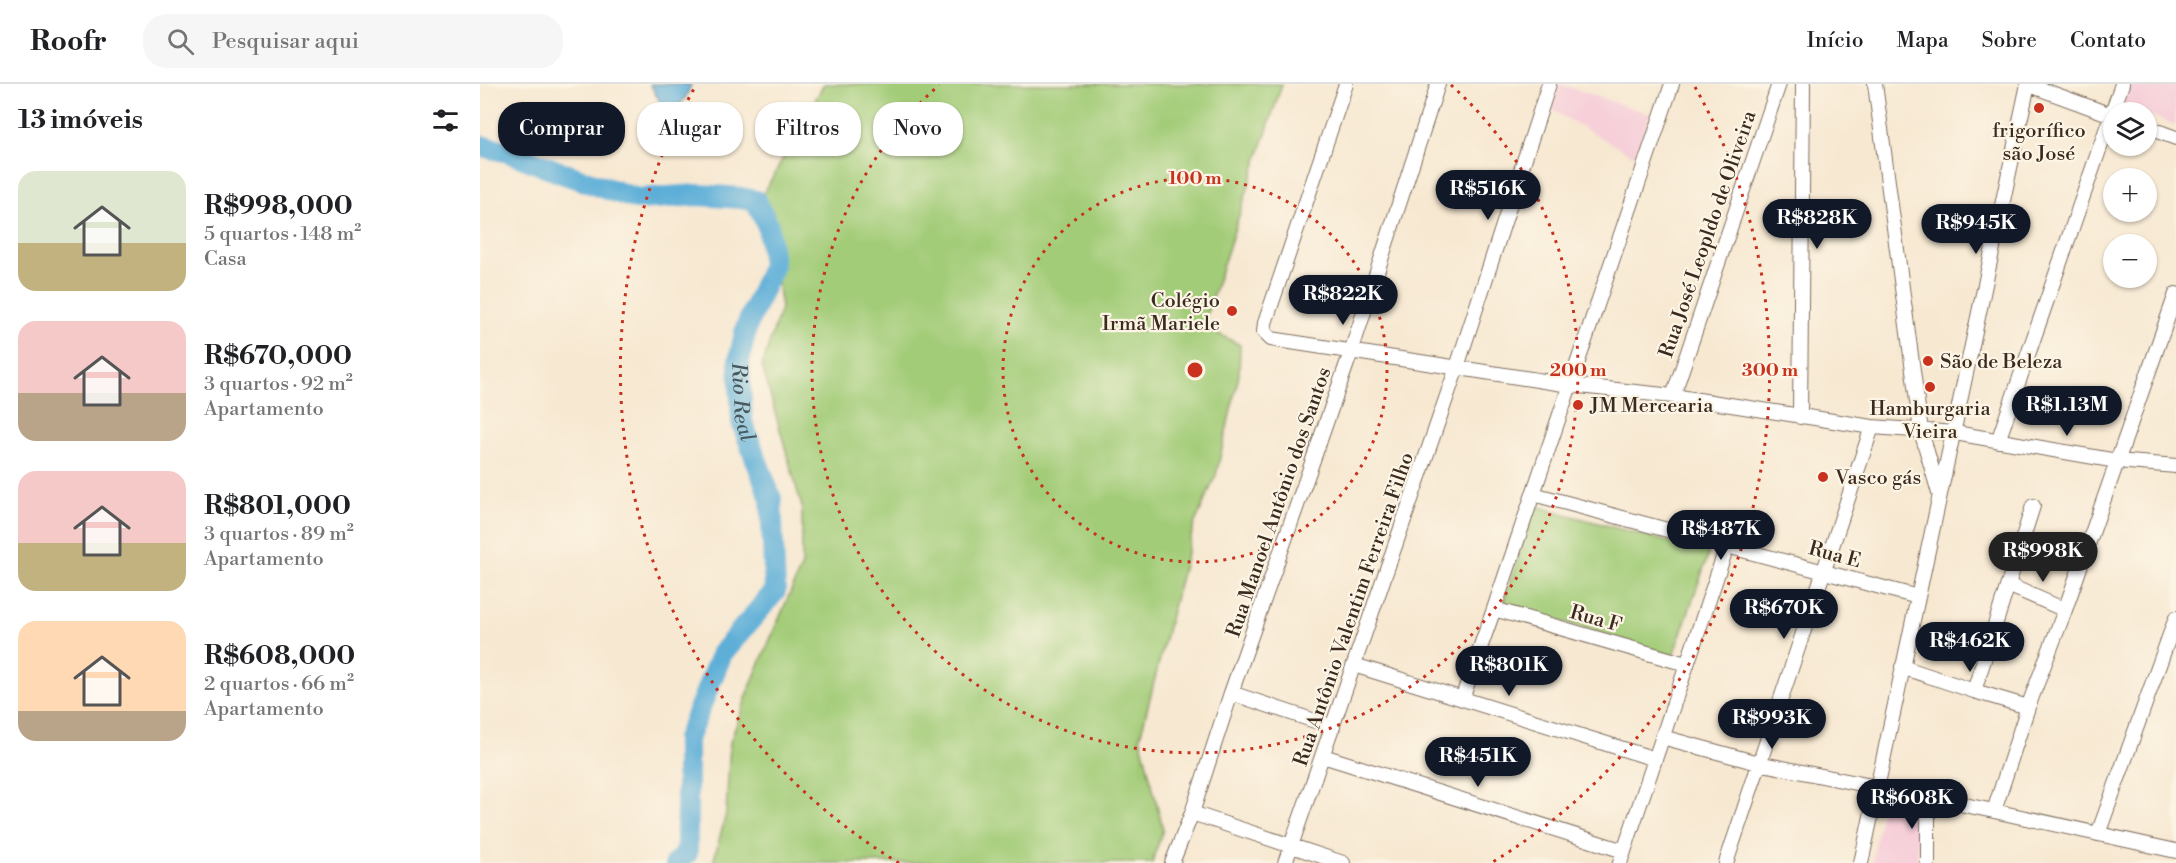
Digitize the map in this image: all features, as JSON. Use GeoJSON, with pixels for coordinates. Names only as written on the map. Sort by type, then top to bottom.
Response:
{"type":"FeatureCollection","features":[{"type":"Feature","properties":{"kind":"street"},"geometry":{"type":"LineString","coordinates":[[1346,84],[1265,324],[1264,332],[1271,339],[1570,385],[1672,396],[1872,427],[1955,433],[2117,462],[2176,466]]}},
{"type":"Feature","properties":{"kind":"street","name":"Rua Manoel Antônio dos Santos"},"geometry":{"type":"LineString","coordinates":[[1172,863],[1192,813],[1231,693],[1351,352],[1438,84]]}},
{"type":"Feature","properties":{"kind":"street","name":"Rua Antônio Valentim Ferreira Filho"},"geometry":{"type":"LineString","coordinates":[[1285,863],[1457,367],[1549,84]]}},
{"type":"Feature","properties":{"kind":"street"},"geometry":{"type":"LineString","coordinates":[[1462,699],[1672,84]]}},
{"type":"Feature","properties":{"kind":"street","name":"Rua José Leopldo de Oliveira"},"geometry":{"type":"LineString","coordinates":[[1672,396],[1779,84]]}},
{"type":"Feature","properties":{"kind":"street"},"geometry":{"type":"LineString","coordinates":[[1800,417],[1803,84]]}},
{"type":"Feature","properties":{"kind":"street"},"geometry":{"type":"LineString","coordinates":[[1875,84],[1920,431],[1940,494]]}},
{"type":"Feature","properties":{"kind":"street"},"geometry":{"type":"LineString","coordinates":[[1861,863],[2028,84],[2103,112]]}},
{"type":"Feature","properties":{"kind":"street"},"geometry":{"type":"LineString","coordinates":[[2117,102],[2122,84]]}},
{"type":"Feature","properties":{"kind":"street"},"geometry":{"type":"LineString","coordinates":[[2157,132],[2176,138]]}},
{"type":"Feature","properties":{"kind":"street"},"geometry":{"type":"LineString","coordinates":[[1998,441],[2103,144]]}},
{"type":"Feature","properties":{"kind":"street"},"geometry":{"type":"LineString","coordinates":[[1994,811],[2028,707],[2065,610],[2176,294]]}},
{"type":"Feature","properties":{"kind":"street"},"geometry":{"type":"LineString","coordinates":[[1726,863],[1872,427]]}},
{"type":"Feature","properties":{"kind":"street","name":"Rua E"},"geometry":{"type":"LineString","coordinates":[[1533,494],[1918,597]]}},
{"type":"Feature","properties":{"kind":"street"},"geometry":{"type":"LineString","coordinates":[[1974,691],[2033,506]]}},
{"type":"Feature","properties":{"kind":"street"},"geometry":{"type":"LineString","coordinates":[[1323,756],[1622,857],[1727,546]]}},
{"type":"Feature","properties":{"kind":"street"},"geometry":{"type":"LineString","coordinates":[[2008,585],[2065,610]]}},
{"type":"Feature","properties":{"kind":"street","name":"Rua F"},"geometry":{"type":"LineString","coordinates":[[1494,609],[1686,664]]}},
{"type":"Feature","properties":{"kind":"street"},"geometry":{"type":"LineString","coordinates":[[2098,834],[2176,618]]}},
{"type":"Feature","properties":{"kind":"street"},"geometry":{"type":"LineString","coordinates":[[1354,665],[1655,759]]}},
{"type":"Feature","properties":{"kind":"street"},"geometry":{"type":"LineString","coordinates":[[1902,667],[2028,707]]}},
{"type":"Feature","properties":{"kind":"street"},"geometry":{"type":"LineString","coordinates":[[1231,693],[1333,727]]}},
{"type":"Feature","properties":{"kind":"street"},"geometry":{"type":"LineString","coordinates":[[1662,737],[1758,763],[2176,851]]}},
{"type":"Feature","properties":{"kind":"street"},"geometry":{"type":"LineString","coordinates":[[1928,797],[1928,863]]}},
{"type":"Feature","properties":{"kind":"street"},"geometry":{"type":"LineString","coordinates":[[1192,813],[1344,863]]}},
{"type":"Feature","properties":{"kind":"shaded area"},"geometry":{"type":"Polygon","coordinates":[[[1560,84],[1650,114],[1634,156],[1552,110],[1560,84]]]}},
{"type":"Feature","properties":{"kind":"shaded area"},"geometry":{"type":"Polygon","coordinates":[[[2130,84],[2176,84],[2176,125],[2157,118],[2157,102],[2123,102],[2130,84]]]}},
{"type":"Feature","properties":{"kind":"shaded area"},"geometry":{"type":"Polygon","coordinates":[[[1884,796],[1917,806],[1918,863],[1872,863],[1884,796]]]}},
{"type":"Feature","properties":{"kind":"green space"},"geometry":{"type":"Polygon","coordinates":[[[824,84],[1282,84],[1203,326],[1240,345],[1239,375],[1216,475],[1194,525],[1140,737],[1163,829],[1152,863],[713,863],[726,814],[730,742],[754,677],[802,565],[802,507],[762,366],[781,308],[764,193],[784,156],[861,156],[861,102],[814,102],[824,84]]]}},
{"type":"Feature","properties":{"kind":"green space"},"geometry":{"type":"Polygon","coordinates":[[[1535,506],[1709,553],[1673,656],[1503,603],[1535,506]]]}},
{"type":"Feature","properties":{"kind":"water"},"geometry":{"type":"Polygon","coordinates":[[[650,84],[691,84],[682,102],[660,102],[650,84]]]}},
{"type":"Feature","properties":{"kind":"waterway","name":"Rio Real"},"geometry":{"type":"LineString","coordinates":[[480,146],[509,152],[637,199],[699,195],[756,201],[768,226],[773,265],[746,328],[739,361],[742,422],[771,499],[775,591],[722,653],[687,739],[687,853],[676,863]]}},
{"type":"Feature","properties":{"kind":"place","name":"frigorífico são José"},"geometry":{"type":"Point","coordinates":[2039,108]}},
{"type":"Feature","properties":{"kind":"place","name":"Colégio Irmã Mariele"},"geometry":{"type":"Point","coordinates":[1232,311]}},
{"type":"Feature","properties":{"kind":"place","name":"São de Beleza"},"geometry":{"type":"Point","coordinates":[1928,361]}},
{"type":"Feature","properties":{"kind":"place","name":"Hamburgaria Vieira"},"geometry":{"type":"Point","coordinates":[1930,387]}},
{"type":"Feature","properties":{"kind":"place","name":"JM Mercearia"},"geometry":{"type":"Point","coordinates":[1578,405]}},
{"type":"Feature","properties":{"kind":"place","name":"Vasco gás"},"geometry":{"type":"Point","coordinates":[1823,477]}}]}
